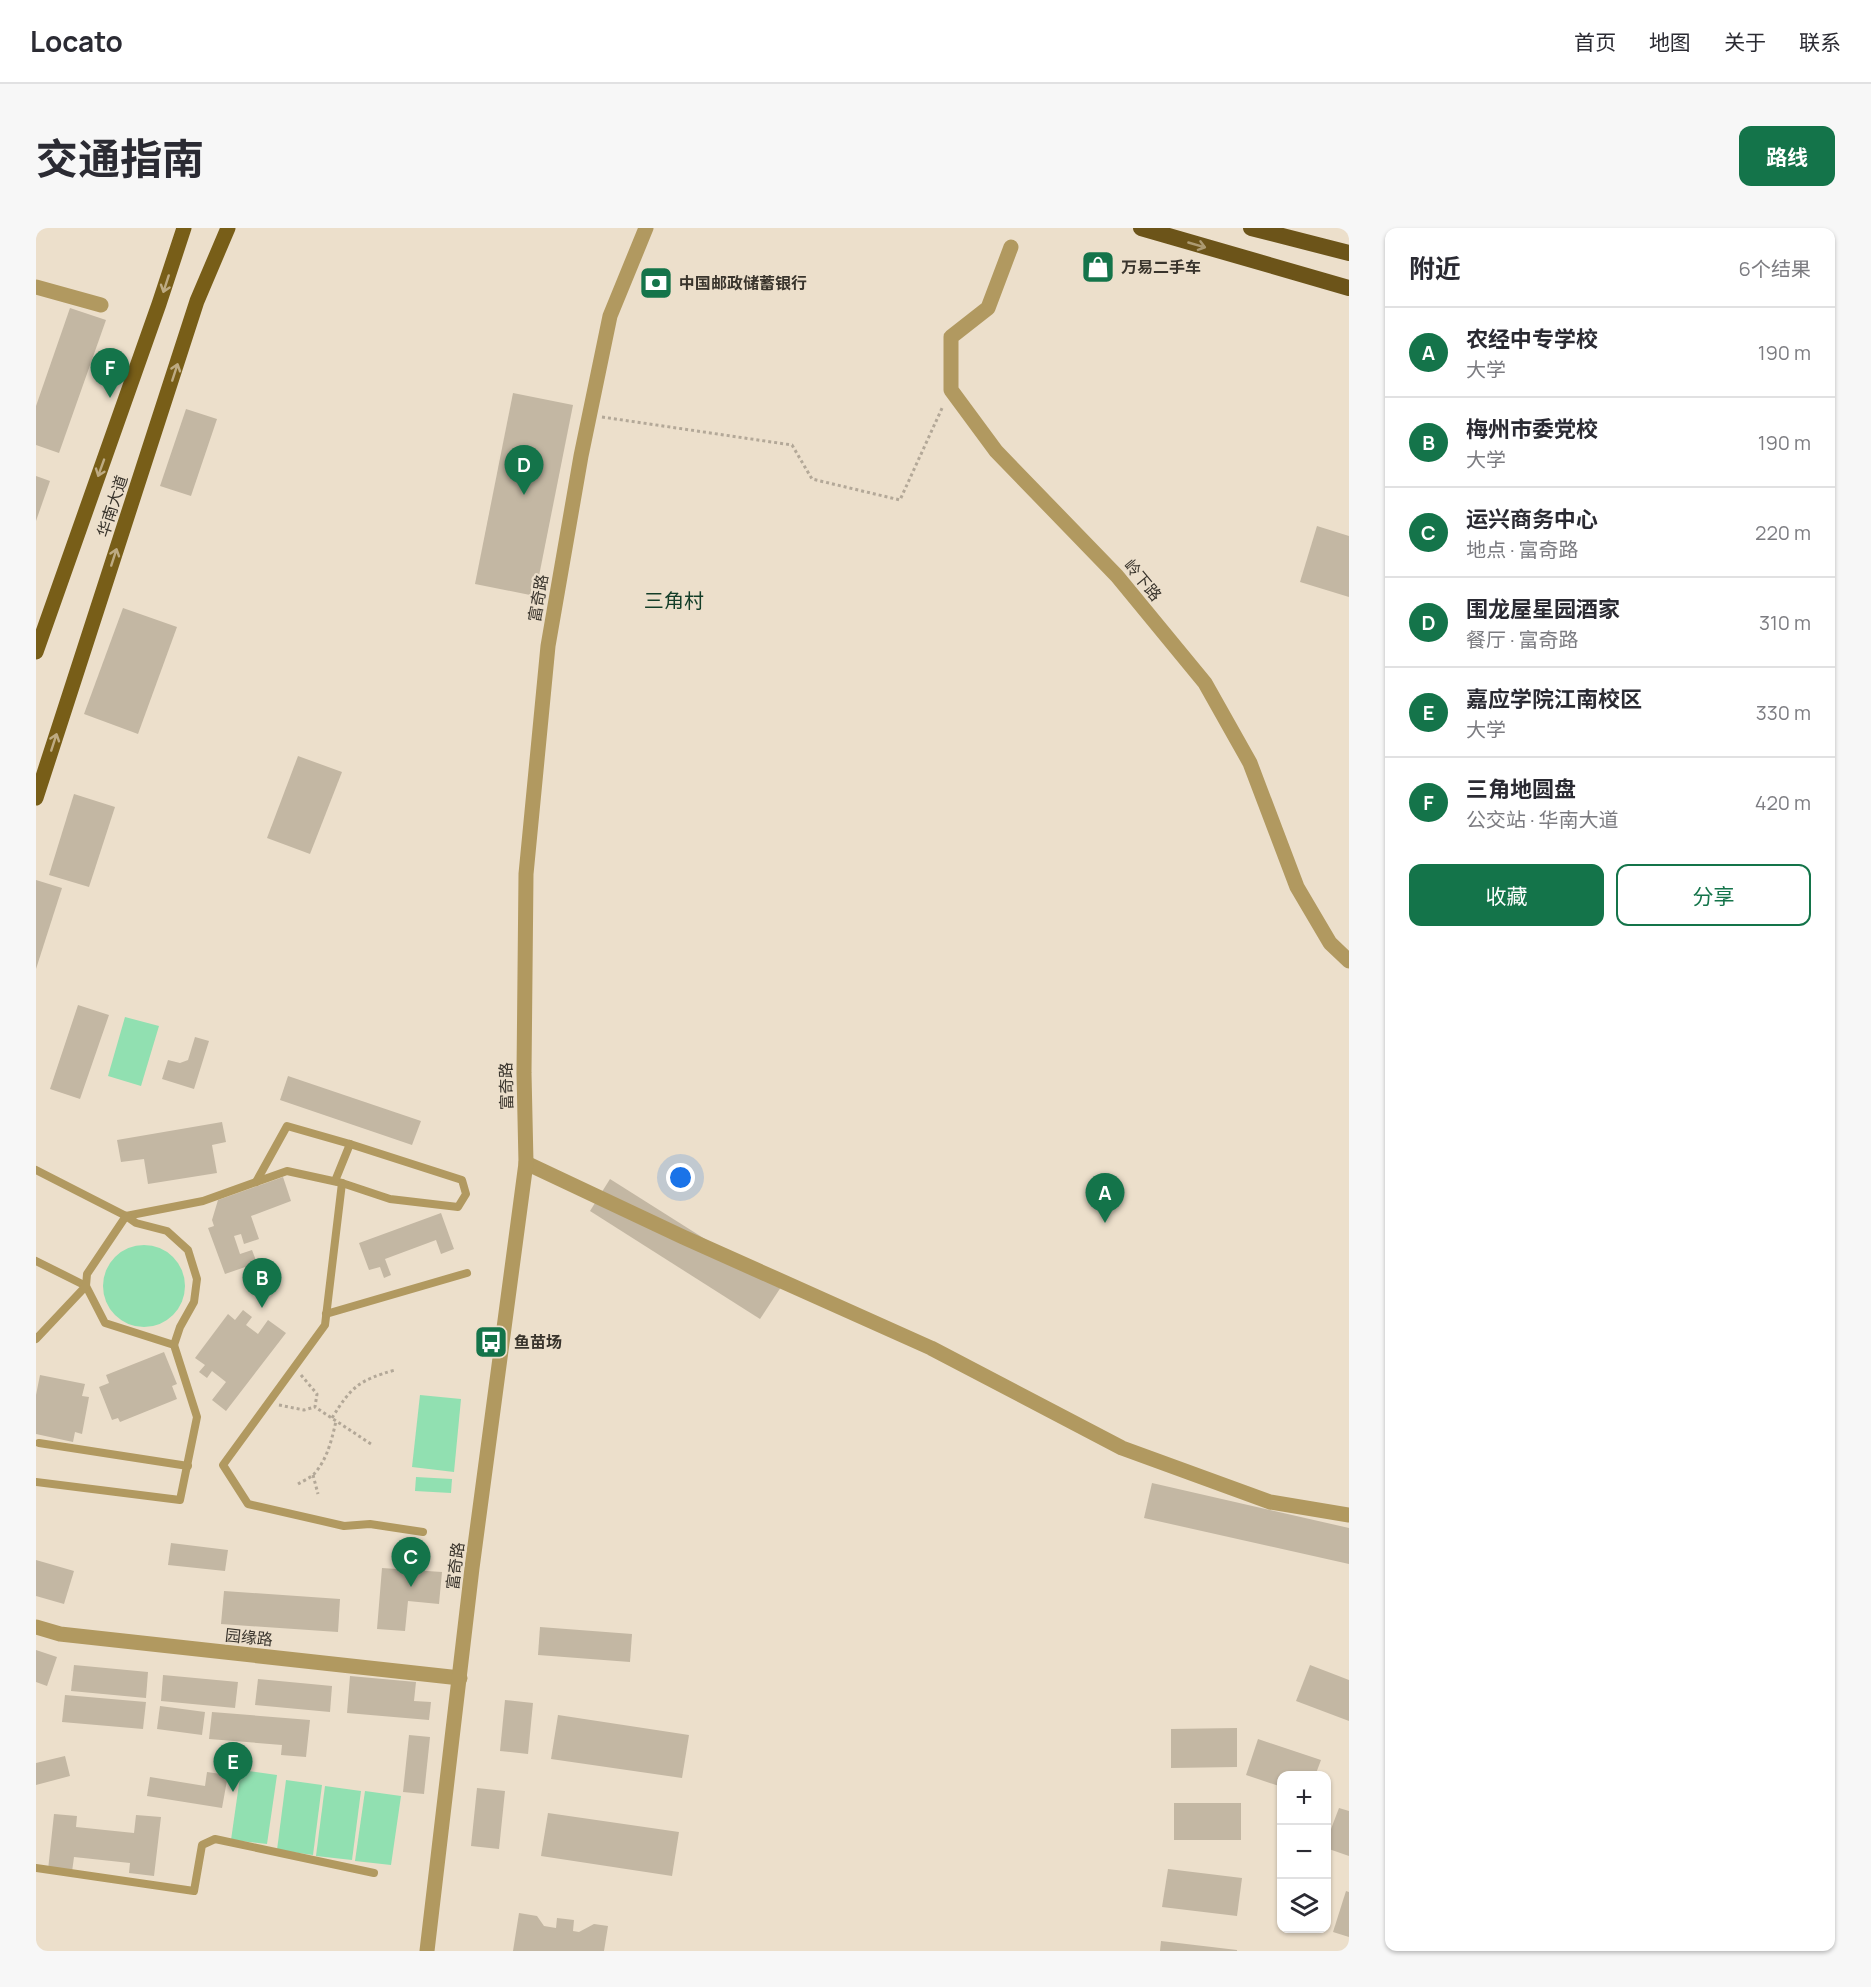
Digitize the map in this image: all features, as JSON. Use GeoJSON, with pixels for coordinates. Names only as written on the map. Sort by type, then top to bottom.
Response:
{"type":"FeatureCollection","features":[{"type":"Feature","properties":{"kind":"highway"},"geometry":{"type":"LineString","coordinates":[[1141,228],[1349,288]]}},
{"type":"Feature","properties":{"kind":"highway"},"geometry":{"type":"LineString","coordinates":[[1251,228],[1349,253]]}},
{"type":"Feature","properties":{"kind":"main road","name":"华南大道"},"geometry":{"type":"LineString","coordinates":[[36,651],[41,622],[159,304],[184,228]]}},
{"type":"Feature","properties":{"kind":"main road","name":"华南大道"},"geometry":{"type":"LineString","coordinates":[[36,798],[197,301],[228,228]]}},
{"type":"Feature","properties":{"kind":"street","name":"富奇路"},"geometry":{"type":"LineString","coordinates":[[427,1951],[472,1568],[526,1162],[524,1073],[526,874],[548,646],[589,415],[610,316],[646,228]]}},
{"type":"Feature","properties":{"kind":"street"},"geometry":{"type":"LineString","coordinates":[[951,390],[951,337],[988,308],[1011,247]]}},
{"type":"Feature","properties":{"kind":"street"},"geometry":{"type":"LineString","coordinates":[[36,287],[101,306]]}},
{"type":"Feature","properties":{"kind":"street","name":"岭下路"},"geometry":{"type":"LineString","coordinates":[[951,390],[996,451],[1117,576],[1205,683],[1250,763],[1297,887],[1330,943],[1349,961]]}},
{"type":"Feature","properties":{"kind":"street"},"geometry":{"type":"LineString","coordinates":[[526,1162],[683,1237],[931,1348],[1122,1448],[1270,1502],[1349,1515]]}},
{"type":"Feature","properties":{"kind":"street","name":"园缘路"},"geometry":{"type":"LineString","coordinates":[[36,1627],[60,1634],[460,1678]]}},
{"type":"Feature","properties":{"kind":"lane"},"geometry":{"type":"LineString","coordinates":[[174,1345],[105,1323],[86,1286],[87,1274],[126,1216],[203,1201],[287,1171],[338,1182],[390,1199],[458,1207],[466,1194],[462,1180],[287,1126],[256,1182]]}},
{"type":"Feature","properties":{"kind":"lane"},"geometry":{"type":"LineString","coordinates":[[350,1144],[338,1182],[325,1325],[223,1466],[248,1504],[344,1526],[370,1524],[423,1532]]}},
{"type":"Feature","properties":{"kind":"lane"},"geometry":{"type":"LineString","coordinates":[[36,1170],[136,1223],[167,1231],[188,1250],[197,1279],[194,1302],[180,1327],[174,1345],[197,1417],[180,1500],[36,1482]]}},
{"type":"Feature","properties":{"kind":"lane"},"geometry":{"type":"LineString","coordinates":[[36,1261],[86,1286]]}},
{"type":"Feature","properties":{"kind":"lane"},"geometry":{"type":"LineString","coordinates":[[326,1314],[467,1273]]}},
{"type":"Feature","properties":{"kind":"lane"},"geometry":{"type":"LineString","coordinates":[[36,1339],[86,1286]]}},
{"type":"Feature","properties":{"kind":"lane"},"geometry":{"type":"LineString","coordinates":[[39,1443],[188,1466]]}},
{"type":"Feature","properties":{"kind":"lane"},"geometry":{"type":"LineString","coordinates":[[36,1868],[194,1891],[202,1845],[214,1839],[374,1873]]}},
{"type":"Feature","properties":{"kind":"path"},"geometry":{"type":"LineString","coordinates":[[589,415],[792,445],[812,479],[900,500],[951,390]]}},
{"type":"Feature","properties":{"kind":"path"},"geometry":{"type":"LineString","coordinates":[[332,1418],[354,1387],[371,1377],[395,1370]]}},
{"type":"Feature","properties":{"kind":"path"},"geometry":{"type":"LineString","coordinates":[[301,1375],[317,1394],[315,1407]]}},
{"type":"Feature","properties":{"kind":"path"},"geometry":{"type":"LineString","coordinates":[[276,1405],[303,1410],[315,1407],[371,1444]]}},
{"type":"Feature","properties":{"kind":"path"},"geometry":{"type":"LineString","coordinates":[[298,1484],[313,1475],[331,1443],[336,1421]]}},
{"type":"Feature","properties":{"kind":"path"},"geometry":{"type":"LineString","coordinates":[[313,1475],[318,1494]]}},
{"type":"Feature","properties":{"kind":"green space"},"geometry":{"type":"Polygon","coordinates":[[[125,1017],[159,1026],[141,1086],[108,1076],[125,1017]]]}},
{"type":"Feature","properties":{"kind":"green space"},"geometry":{"type":"Polygon","coordinates":[[[144,1245],[160,1248],[173,1257],[182,1270],[185,1286],[182,1302],[173,1315],[160,1324],[144,1327],[128,1324],[115,1315],[106,1302],[103,1286],[106,1270],[115,1257],[128,1248],[144,1245]]]}},
{"type":"Feature","properties":{"kind":"green space"},"geometry":{"type":"Polygon","coordinates":[[[420,1395],[461,1399],[454,1472],[412,1467],[420,1395]]]}},
{"type":"Feature","properties":{"kind":"green space"},"geometry":{"type":"Polygon","coordinates":[[[416,1477],[452,1479],[451,1493],[415,1491],[416,1477]]]}},
{"type":"Feature","properties":{"kind":"green space"},"geometry":{"type":"Polygon","coordinates":[[[241,1770],[277,1775],[267,1844],[231,1840],[241,1770]]]}},
{"type":"Feature","properties":{"kind":"green space"},"geometry":{"type":"Polygon","coordinates":[[[286,1780],[322,1785],[313,1855],[277,1850],[286,1780]]]}},
{"type":"Feature","properties":{"kind":"green space"},"geometry":{"type":"Polygon","coordinates":[[[325,1786],[361,1791],[352,1860],[316,1856],[325,1786]]]}},
{"type":"Feature","properties":{"kind":"green space"},"geometry":{"type":"Polygon","coordinates":[[[365,1791],[401,1796],[391,1865],[355,1861],[365,1791]]]}},
{"type":"Feature","properties":{"kind":"building"},"geometry":{"type":"Polygon","coordinates":[[[70,308],[106,320],[59,453],[36,445],[36,406],[70,308]]]}},
{"type":"Feature","properties":{"kind":"building"},"geometry":{"type":"Polygon","coordinates":[[[513,393],[573,405],[535,596],[475,584],[513,393]]]}},
{"type":"Feature","properties":{"kind":"building"},"geometry":{"type":"Polygon","coordinates":[[[186,409],[217,419],[191,496],[160,486],[186,409]]]}},
{"type":"Feature","properties":{"kind":"building"},"geometry":{"type":"Polygon","coordinates":[[[36,476],[50,481],[36,521],[36,476]]]}},
{"type":"Feature","properties":{"kind":"building"},"geometry":{"type":"Polygon","coordinates":[[[1317,526],[1349,536],[1349,597],[1300,582],[1317,526]]]}},
{"type":"Feature","properties":{"kind":"building"},"geometry":{"type":"Polygon","coordinates":[[[123,608],[177,627],[138,734],[84,714],[123,608]]]}},
{"type":"Feature","properties":{"kind":"building"},"geometry":{"type":"Polygon","coordinates":[[[298,756],[342,772],[310,854],[267,838],[298,756]]]}},
{"type":"Feature","properties":{"kind":"building"},"geometry":{"type":"Polygon","coordinates":[[[74,794],[115,807],[89,887],[49,875],[74,794]]]}},
{"type":"Feature","properties":{"kind":"building"},"geometry":{"type":"Polygon","coordinates":[[[36,880],[62,888],[36,969],[36,880]]]}},
{"type":"Feature","properties":{"kind":"building"},"geometry":{"type":"Polygon","coordinates":[[[78,1005],[109,1015],[80,1099],[50,1089],[78,1005]]]}},
{"type":"Feature","properties":{"kind":"building"},"geometry":{"type":"Polygon","coordinates":[[[195,1037],[209,1041],[194,1089],[162,1079],[168,1060],[180,1063],[188,1060],[195,1037]]]}},
{"type":"Feature","properties":{"kind":"building"},"geometry":{"type":"Polygon","coordinates":[[[288,1076],[421,1121],[412,1145],[280,1100],[288,1076]]]}},
{"type":"Feature","properties":{"kind":"building"},"geometry":{"type":"Polygon","coordinates":[[[222,1122],[226,1142],[212,1145],[217,1173],[148,1184],[144,1159],[121,1162],[117,1140],[222,1122]]]}},
{"type":"Feature","properties":{"kind":"building"},"geometry":{"type":"Polygon","coordinates":[[[283,1177],[291,1201],[251,1216],[259,1239],[244,1244],[241,1234],[234,1236],[240,1254],[252,1250],[257,1263],[225,1274],[208,1228],[214,1226],[212,1220],[218,1200],[283,1177]]]}},
{"type":"Feature","properties":{"kind":"building"},"geometry":{"type":"Polygon","coordinates":[[[610,1179],[781,1287],[760,1319],[590,1211],[610,1179]]]}},
{"type":"Feature","properties":{"kind":"building"},"geometry":{"type":"Polygon","coordinates":[[[441,1213],[454,1249],[441,1254],[436,1240],[385,1259],[391,1275],[384,1278],[380,1267],[369,1270],[359,1243],[441,1213]]]}},
{"type":"Feature","properties":{"kind":"building"},"geometry":{"type":"Polygon","coordinates":[[[243,1310],[252,1317],[246,1325],[258,1334],[268,1320],[286,1333],[226,1411],[212,1400],[226,1382],[212,1371],[207,1378],[199,1372],[205,1365],[195,1358],[228,1314],[235,1320],[243,1310]]]}},
{"type":"Feature","properties":{"kind":"building"},"geometry":{"type":"Polygon","coordinates":[[[164,1352],[177,1384],[172,1386],[177,1399],[120,1422],[118,1418],[112,1420],[99,1387],[109,1383],[106,1375],[164,1352]]]}},
{"type":"Feature","properties":{"kind":"building"},"geometry":{"type":"Polygon","coordinates":[[[40,1375],[85,1384],[82,1396],[89,1397],[82,1434],[75,1432],[73,1442],[36,1434],[36,1395],[40,1375]]]}},
{"type":"Feature","properties":{"kind":"building"},"geometry":{"type":"Polygon","coordinates":[[[1152,1483],[1349,1528],[1349,1564],[1144,1518],[1152,1483]]]}},
{"type":"Feature","properties":{"kind":"building"},"geometry":{"type":"Polygon","coordinates":[[[171,1543],[228,1550],[225,1571],[168,1565],[171,1543]]]}},
{"type":"Feature","properties":{"kind":"building"},"geometry":{"type":"Polygon","coordinates":[[[36,1560],[74,1571],[64,1604],[36,1596],[36,1560]]]}},
{"type":"Feature","properties":{"kind":"building"},"geometry":{"type":"Polygon","coordinates":[[[382,1568],[442,1572],[439,1604],[408,1601],[405,1631],[377,1629],[382,1568]]]}},
{"type":"Feature","properties":{"kind":"building"},"geometry":{"type":"Polygon","coordinates":[[[224,1591],[340,1599],[338,1632],[221,1624],[224,1591]]]}},
{"type":"Feature","properties":{"kind":"building"},"geometry":{"type":"Polygon","coordinates":[[[540,1627],[632,1634],[630,1662],[538,1655],[540,1627]]]}},
{"type":"Feature","properties":{"kind":"building"},"geometry":{"type":"Polygon","coordinates":[[[36,1650],[57,1657],[47,1686],[36,1682],[36,1650]]]}},
{"type":"Feature","properties":{"kind":"building"},"geometry":{"type":"Polygon","coordinates":[[[74,1665],[148,1672],[146,1698],[71,1691],[74,1665]]]}},
{"type":"Feature","properties":{"kind":"building"},"geometry":{"type":"Polygon","coordinates":[[[1310,1665],[1349,1680],[1349,1721],[1296,1701],[1310,1665]]]}},
{"type":"Feature","properties":{"kind":"building"},"geometry":{"type":"Polygon","coordinates":[[[163,1675],[238,1682],[235,1708],[161,1701],[163,1675]]]}},
{"type":"Feature","properties":{"kind":"building"},"geometry":{"type":"Polygon","coordinates":[[[350,1676],[416,1682],[414,1701],[431,1702],[429,1720],[347,1713],[350,1676]]]}},
{"type":"Feature","properties":{"kind":"building"},"geometry":{"type":"Polygon","coordinates":[[[258,1679],[332,1686],[330,1712],[255,1705],[258,1679]]]}},
{"type":"Feature","properties":{"kind":"building"},"geometry":{"type":"Polygon","coordinates":[[[65,1695],[146,1702],[143,1729],[62,1722],[65,1695]]]}},
{"type":"Feature","properties":{"kind":"building"},"geometry":{"type":"Polygon","coordinates":[[[505,1700],[533,1703],[528,1754],[500,1751],[505,1700]]]}},
{"type":"Feature","properties":{"kind":"building"},"geometry":{"type":"Polygon","coordinates":[[[160,1706],[205,1712],[202,1735],[157,1729],[160,1706]]]}},
{"type":"Feature","properties":{"kind":"building"},"geometry":{"type":"Polygon","coordinates":[[[212,1712],[310,1720],[306,1757],[281,1755],[282,1745],[209,1739],[212,1712]]]}},
{"type":"Feature","properties":{"kind":"building"},"geometry":{"type":"Polygon","coordinates":[[[558,1715],[689,1735],[682,1778],[551,1759],[558,1715]]]}},
{"type":"Feature","properties":{"kind":"building"},"geometry":{"type":"Polygon","coordinates":[[[1237,1728],[1237,1767],[1171,1768],[1171,1729],[1237,1728]]]}},
{"type":"Feature","properties":{"kind":"building"},"geometry":{"type":"Polygon","coordinates":[[[409,1735],[430,1737],[424,1794],[403,1792],[409,1735]]]}},
{"type":"Feature","properties":{"kind":"building"},"geometry":{"type":"Polygon","coordinates":[[[1258,1739],[1321,1760],[1317,1771],[1277,1771],[1277,1785],[1246,1775],[1258,1739]]]}},
{"type":"Feature","properties":{"kind":"building"},"geometry":{"type":"Polygon","coordinates":[[[65,1756],[70,1776],[36,1785],[36,1763],[65,1756]]]}},
{"type":"Feature","properties":{"kind":"building"},"geometry":{"type":"Polygon","coordinates":[[[207,1772],[228,1775],[222,1808],[147,1796],[150,1777],[205,1786],[207,1772]]]}},
{"type":"Feature","properties":{"kind":"building"},"geometry":{"type":"Polygon","coordinates":[[[477,1788],[505,1791],[499,1849],[471,1846],[477,1788]]]}},
{"type":"Feature","properties":{"kind":"building"},"geometry":{"type":"Polygon","coordinates":[[[1174,1803],[1241,1803],[1241,1840],[1174,1840],[1174,1803]]]}},
{"type":"Feature","properties":{"kind":"building"},"geometry":{"type":"Polygon","coordinates":[[[1339,1808],[1349,1811],[1349,1856],[1331,1850],[1331,1829],[1339,1808]]]}},
{"type":"Feature","properties":{"kind":"building"},"geometry":{"type":"Polygon","coordinates":[[[548,1813],[679,1832],[672,1876],[541,1856],[548,1813]]]}},
{"type":"Feature","properties":{"kind":"building"},"geometry":{"type":"Polygon","coordinates":[[[54,1814],[77,1816],[76,1827],[134,1833],[136,1815],[161,1817],[154,1876],[129,1873],[130,1863],[74,1857],[72,1872],[48,1870],[54,1814]]]}},
{"type":"Feature","properties":{"kind":"building"},"geometry":{"type":"Polygon","coordinates":[[[1168,1869],[1242,1878],[1237,1916],[1162,1907],[1168,1869]]]}},
{"type":"Feature","properties":{"kind":"building"},"geometry":{"type":"Polygon","coordinates":[[[1346,1891],[1349,1892],[1349,1937],[1333,1932],[1346,1891]]]}},
{"type":"Feature","properties":{"kind":"building"},"geometry":{"type":"Polygon","coordinates":[[[519,1913],[537,1916],[544,1926],[556,1928],[557,1918],[574,1920],[573,1931],[579,1932],[594,1924],[608,1926],[604,1951],[513,1951],[519,1913]]]}},
{"type":"Feature","properties":{"kind":"building"},"geometry":{"type":"Polygon","coordinates":[[[1161,1941],[1237,1950],[1237,1951],[1160,1951],[1161,1941]]]}},
{"type":"Feature","properties":{"kind":"place","name":"万易二手车"},"geometry":{"type":"Point","coordinates":[1098,267]}},
{"type":"Feature","properties":{"kind":"place","name":"中国邮政储蓄银行"},"geometry":{"type":"Point","coordinates":[656,283]}},
{"type":"Feature","properties":{"kind":"place","name":"三角地圆盘"},"geometry":{"type":"Point","coordinates":[110,398]}},
{"type":"Feature","properties":{"kind":"place","name":"围龙屋星园酒家"},"geometry":{"type":"Point","coordinates":[524,495]}},
{"type":"Feature","properties":{"kind":"place","name":"农经中专学校"},"geometry":{"type":"Point","coordinates":[1105,1223]}},
{"type":"Feature","properties":{"kind":"place","name":"梅州市委党校"},"geometry":{"type":"Point","coordinates":[262,1308]}},
{"type":"Feature","properties":{"kind":"place","name":"鱼苗场"},"geometry":{"type":"Point","coordinates":[491,1342]}},
{"type":"Feature","properties":{"kind":"place","name":"运兴商务中心"},"geometry":{"type":"Point","coordinates":[411,1587]}},
{"type":"Feature","properties":{"kind":"place","name":"嘉应学院江南校区"},"geometry":{"type":"Point","coordinates":[233,1792]}},
{"type":"Feature","properties":{"kind":"district","name":"三角村"},"geometry":{"type":"Point","coordinates":[674,600]}}]}
